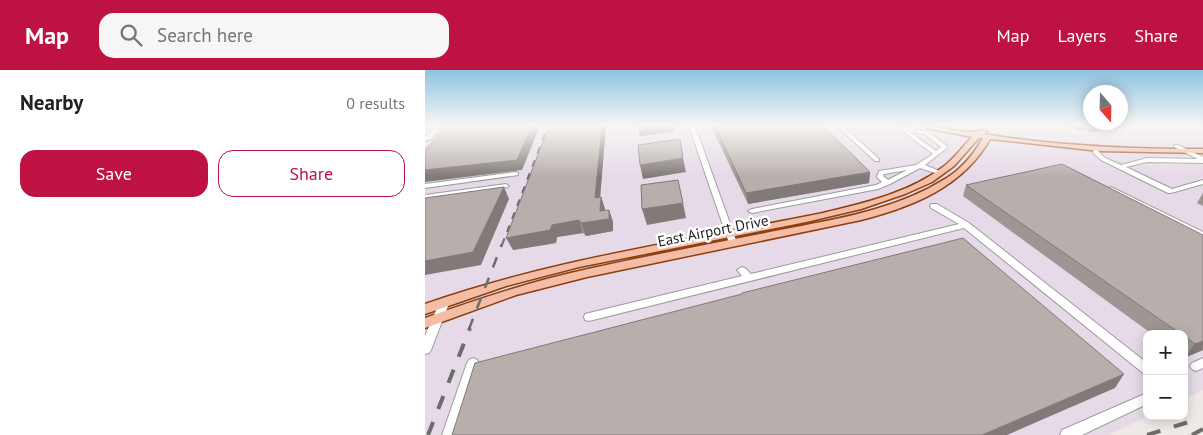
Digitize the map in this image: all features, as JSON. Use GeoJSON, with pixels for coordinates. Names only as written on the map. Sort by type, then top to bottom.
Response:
{"type":"FeatureCollection","features":[{"type":"Feature","properties":{"kind":"main road","name":"East Airport Drive"},"geometry":{"type":"LineString","coordinates":[[425,322],[523,288],[731,239],[872,203],[921,184],[940,173],[959,158],[973,143]]}},
{"type":"Feature","properties":{"kind":"main road","name":"East Airport Drive"},"geometry":{"type":"LineString","coordinates":[[425,309],[533,273],[861,217],[901,204],[935,189],[957,175],[974,160],[981,152],[981,143]]}},
{"type":"Feature","properties":{"kind":"main road"},"geometry":{"type":"LineString","coordinates":[[1053,143],[1096,149],[1203,152]]}},
{"type":"Feature","properties":{"kind":"main road"},"geometry":{"type":"LineString","coordinates":[[1076,143],[1203,145]]}},
{"type":"Feature","properties":{"kind":"street"},"geometry":{"type":"LineString","coordinates":[[698,143],[731,239]]}},
{"type":"Feature","properties":{"kind":"street"},"geometry":{"type":"LineString","coordinates":[[922,143],[937,154]]}},
{"type":"Feature","properties":{"kind":"street"},"geometry":{"type":"LineString","coordinates":[[752,211],[867,190],[888,183],[937,154],[945,147],[942,143]]}},
{"type":"Feature","properties":{"kind":"street"},"geometry":{"type":"LineString","coordinates":[[1119,167],[1147,160],[1203,160]]}},
{"type":"Feature","properties":{"kind":"street"},"geometry":{"type":"LineString","coordinates":[[919,166],[940,173]]}},
{"type":"Feature","properties":{"kind":"street"},"geometry":{"type":"LineString","coordinates":[[1119,167],[1171,190],[1203,182]]}},
{"type":"Feature","properties":{"kind":"street"},"geometry":{"type":"LineString","coordinates":[[425,186],[516,174]]}},
{"type":"Feature","properties":{"kind":"street"},"geometry":{"type":"LineString","coordinates":[[425,197],[506,186]]}},
{"type":"Feature","properties":{"kind":"street"},"geometry":{"type":"LineString","coordinates":[[1104,186],[1203,235]]}},
{"type":"Feature","properties":{"kind":"street"},"geometry":{"type":"LineString","coordinates":[[935,206],[966,225],[1143,367]]}},
{"type":"Feature","properties":{"kind":"street"},"geometry":{"type":"LineString","coordinates":[[589,317],[746,274],[966,225]]}},
{"type":"Feature","properties":{"kind":"street"},"geometry":{"type":"LineString","coordinates":[[440,317],[445,301]]}},
{"type":"Feature","properties":{"kind":"street"},"geometry":{"type":"LineString","coordinates":[[449,435],[473,363]]}},
{"type":"Feature","properties":{"kind":"street"},"geometry":{"type":"LineString","coordinates":[[1067,435],[1143,400]]}},
{"type":"Feature","properties":{"kind":"lane"},"geometry":{"type":"LineString","coordinates":[[859,143],[877,160]]}},
{"type":"Feature","properties":{"kind":"lane"},"geometry":{"type":"LineString","coordinates":[[1177,146],[1203,160]]}},
{"type":"Feature","properties":{"kind":"lane"},"geometry":{"type":"LineString","coordinates":[[1096,149],[1098,156],[1119,167]]}},
{"type":"Feature","properties":{"kind":"lane"},"geometry":{"type":"LineString","coordinates":[[888,183],[880,177],[881,172],[919,166]]}},
{"type":"Feature","properties":{"kind":"lane"},"geometry":{"type":"LineString","coordinates":[[425,348],[440,317]]}},
{"type":"Feature","properties":{"kind":"shaded area"},"geometry":{"type":"Polygon","coordinates":[[[425,143],[1203,143],[1203,390],[1188,397],[1188,330],[1143,330],[1143,418],[1109,435],[425,435],[425,143]]]}},
{"type":"Feature","properties":{"kind":"building"},"geometry":{"type":"Polygon","coordinates":[[[431,143],[524,143],[517,160],[425,170],[425,150],[431,143]]]}},
{"type":"Feature","properties":{"kind":"building"},"geometry":{"type":"Polygon","coordinates":[[[542,143],[600,143],[595,198],[601,197],[600,211],[609,210],[609,219],[581,223],[579,220],[552,225],[550,230],[506,238],[542,143]]]}},
{"type":"Feature","properties":{"kind":"building"},"geometry":{"type":"Polygon","coordinates":[[[681,143],[683,158],[640,165],[638,145],[681,143]]]}},
{"type":"Feature","properties":{"kind":"building"},"geometry":{"type":"Polygon","coordinates":[[[723,143],[840,143],[870,172],[746,193],[723,143]]]}},
{"type":"Feature","properties":{"kind":"building"},"geometry":{"type":"Polygon","coordinates":[[[1062,164],[1203,235],[1203,341],[1195,344],[1188,339],[1188,330],[1175,330],[966,185],[1062,164]]]}},
{"type":"Feature","properties":{"kind":"building"},"geometry":{"type":"Polygon","coordinates":[[[678,180],[683,203],[642,209],[641,185],[678,180]]]}},
{"type":"Feature","properties":{"kind":"building"},"geometry":{"type":"Polygon","coordinates":[[[504,187],[473,252],[425,261],[425,198],[504,187]]]}},
{"type":"Feature","properties":{"kind":"building"},"geometry":{"type":"Polygon","coordinates":[[[963,238],[1124,374],[982,435],[452,435],[475,363],[742,293],[963,238]]]}},
{"type":"Feature","properties":{"kind":"railway"},"geometry":{"type":"LineString","coordinates":[[502,245],[541,143]]}},
{"type":"Feature","properties":{"kind":"railway"},"geometry":{"type":"LineString","coordinates":[[469,329],[502,244]]}},
{"type":"Feature","properties":{"kind":"railway"},"geometry":{"type":"LineString","coordinates":[[428,435],[470,328]]}},
{"type":"Feature","properties":{"kind":"railway"},"geometry":{"type":"LineString","coordinates":[[1147,435],[1192,421]]}},
{"type":"Feature","properties":{"kind":"railway"},"geometry":{"type":"LineString","coordinates":[[1192,435],[1203,429]]}}]}
